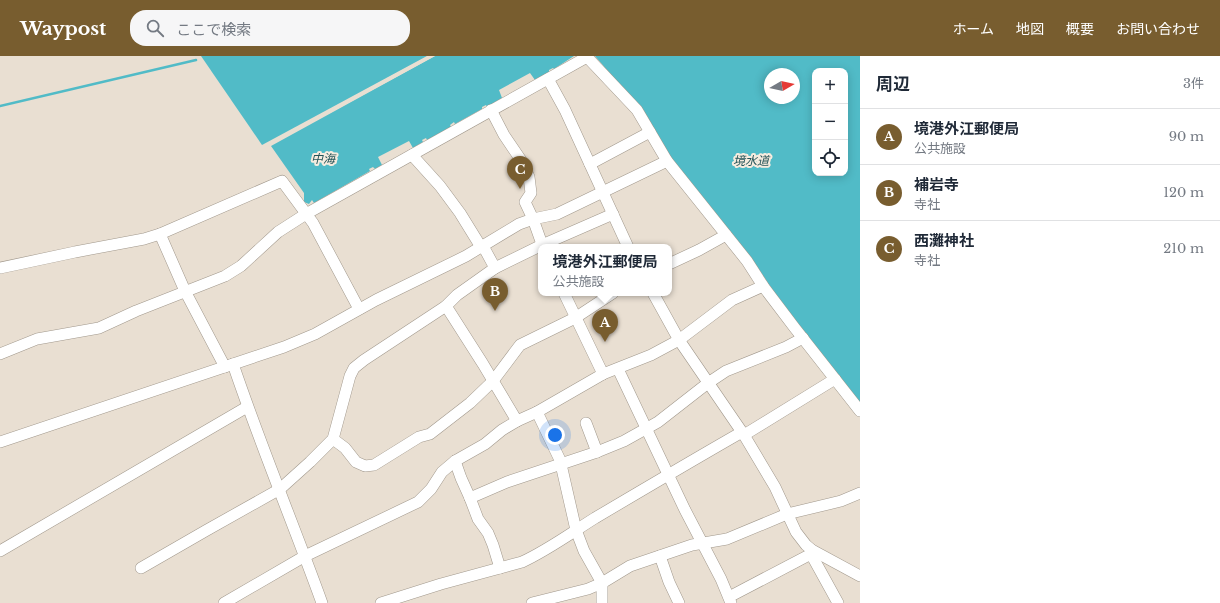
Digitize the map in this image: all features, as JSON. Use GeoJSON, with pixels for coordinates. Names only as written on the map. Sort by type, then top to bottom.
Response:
{"type":"FeatureCollection","features":[{"type":"Feature","properties":{"kind":"street"},"geometry":{"type":"LineString","coordinates":[[0,354],[37,339],[99,328],[185,290],[225,276],[241,266],[278,232],[306,214],[587,57],[637,110],[667,161],[747,261],[763,286],[860,410]]}},
{"type":"Feature","properties":{"kind":"street"},"geometry":{"type":"LineString","coordinates":[[548,79],[590,164],[627,244]]}},
{"type":"Feature","properties":{"kind":"street"},"geometry":{"type":"LineString","coordinates":[[491,110],[504,135],[523,163],[529,177],[531,193],[525,202],[533,219],[541,244]]}},
{"type":"Feature","properties":{"kind":"street"},"geometry":{"type":"LineString","coordinates":[[590,164],[650,132]]}},
{"type":"Feature","properties":{"kind":"street"},"geometry":{"type":"LineString","coordinates":[[412,155],[440,186],[460,212],[496,268]]}},
{"type":"Feature","properties":{"kind":"street"},"geometry":{"type":"LineString","coordinates":[[0,442],[229,365],[315,334],[359,309],[466,256],[519,224],[533,219],[557,214],[667,161]]}},
{"type":"Feature","properties":{"kind":"street"},"geometry":{"type":"LineString","coordinates":[[0,268],[144,239],[160,234],[282,181],[313,223],[359,309]]}},
{"type":"Feature","properties":{"kind":"street"},"geometry":{"type":"LineString","coordinates":[[546,244],[612,214]]}},
{"type":"Feature","properties":{"kind":"street"},"geometry":{"type":"LineString","coordinates":[[160,234],[185,290],[229,365],[248,407],[322,603]]}},
{"type":"Feature","properties":{"kind":"street"},"geometry":{"type":"LineString","coordinates":[[672,263],[726,235]]}},
{"type":"Feature","properties":{"kind":"street"},"geometry":{"type":"LineString","coordinates":[[141,568],[280,489],[334,439],[350,376],[354,368],[446,306],[457,295],[496,268],[538,248]]}},
{"type":"Feature","properties":{"kind":"street"},"geometry":{"type":"LineString","coordinates":[[224,603],[305,556],[418,502],[431,489],[442,472],[455,462],[480,448],[502,430],[537,412],[603,374],[651,355],[680,340],[732,300],[763,286]]}},
{"type":"Feature","properties":{"kind":"street"},"geometry":{"type":"LineString","coordinates":[[565,296],[603,374]]}},
{"type":"Feature","properties":{"kind":"street"},"geometry":{"type":"LineString","coordinates":[[334,439],[345,448],[356,462],[365,466],[374,465],[419,437],[430,434],[470,402],[493,381],[520,345],[575,318],[608,296]]}},
{"type":"Feature","properties":{"kind":"street"},"geometry":{"type":"LineString","coordinates":[[655,296],[680,340],[743,433],[775,487],[796,532],[812,552],[838,603]]}},
{"type":"Feature","properties":{"kind":"street"},"geometry":{"type":"LineString","coordinates":[[446,306],[517,421]]}},
{"type":"Feature","properties":{"kind":"street"},"geometry":{"type":"LineString","coordinates":[[470,498],[507,482],[624,442],[658,422],[726,371],[786,347],[803,338]]}},
{"type":"Feature","properties":{"kind":"street"},"geometry":{"type":"LineString","coordinates":[[618,369],[668,475],[721,579],[730,600],[812,552]]}},
{"type":"Feature","properties":{"kind":"street"},"geometry":{"type":"LineString","coordinates":[[381,603],[522,562],[533,557],[668,475],[835,379]]}},
{"type":"Feature","properties":{"kind":"street"},"geometry":{"type":"LineString","coordinates":[[0,551],[248,407]]}},
{"type":"Feature","properties":{"kind":"street"},"geometry":{"type":"LineString","coordinates":[[537,412],[561,464],[576,530],[584,552],[602,583],[602,603]]}},
{"type":"Feature","properties":{"kind":"street"},"geometry":{"type":"LineString","coordinates":[[586,423],[596,452]]}},
{"type":"Feature","properties":{"kind":"street"},"geometry":{"type":"LineString","coordinates":[[455,462],[478,519],[488,533],[500,568]]}},
{"type":"Feature","properties":{"kind":"street"},"geometry":{"type":"LineString","coordinates":[[532,603],[588,589],[602,583],[630,566],[692,545],[727,539],[787,514],[840,501],[860,493]]}},
{"type":"Feature","properties":{"kind":"street"},"geometry":{"type":"LineString","coordinates":[[812,552],[860,576]]}},
{"type":"Feature","properties":{"kind":"street"},"geometry":{"type":"LineString","coordinates":[[660,556],[669,582],[679,603]]}},
{"type":"Feature","properties":{"kind":"water","name":"中海"},"geometry":{"type":"Polygon","coordinates":[[[201,56],[427,56],[262,145],[201,56]]]}},
{"type":"Feature","properties":{"kind":"water","name":"中海"},"geometry":{"type":"Polygon","coordinates":[[[435,56],[574,56],[535,80],[530,73],[499,90],[502,98],[487,107],[486,105],[482,107],[482,109],[455,124],[454,122],[450,125],[451,127],[427,140],[426,138],[422,140],[423,142],[413,148],[409,141],[378,157],[382,165],[375,169],[373,167],[369,169],[370,171],[314,203],[312,200],[309,204],[304,202],[304,193],[271,146],[435,56]]]}},
{"type":"Feature","properties":{"kind":"water","name":"境水道"},"geometry":{"type":"Polygon","coordinates":[[[595,56],[860,56],[860,403],[778,298],[752,259],[670,158],[641,110],[595,56]]]}},
{"type":"Feature","properties":{"kind":"pier"},"geometry":{"type":"Polygon","coordinates":[[[428,56],[428,58],[435,56],[269,146],[270,144],[402,72],[263,147],[262,146],[428,56]]]}},
{"type":"Feature","properties":{"kind":"waterway"},"geometry":{"type":"LineString","coordinates":[[0,106],[196,60]]}},
{"type":"Feature","properties":{"kind":"place","name":"西灘神社"},"geometry":{"type":"Point","coordinates":[520,189]}},
{"type":"Feature","properties":{"kind":"place","name":"補岩寺"},"geometry":{"type":"Point","coordinates":[495,311]}},
{"type":"Feature","properties":{"kind":"place","name":"境港外江郵便局"},"geometry":{"type":"Point","coordinates":[605,342]}}]}
